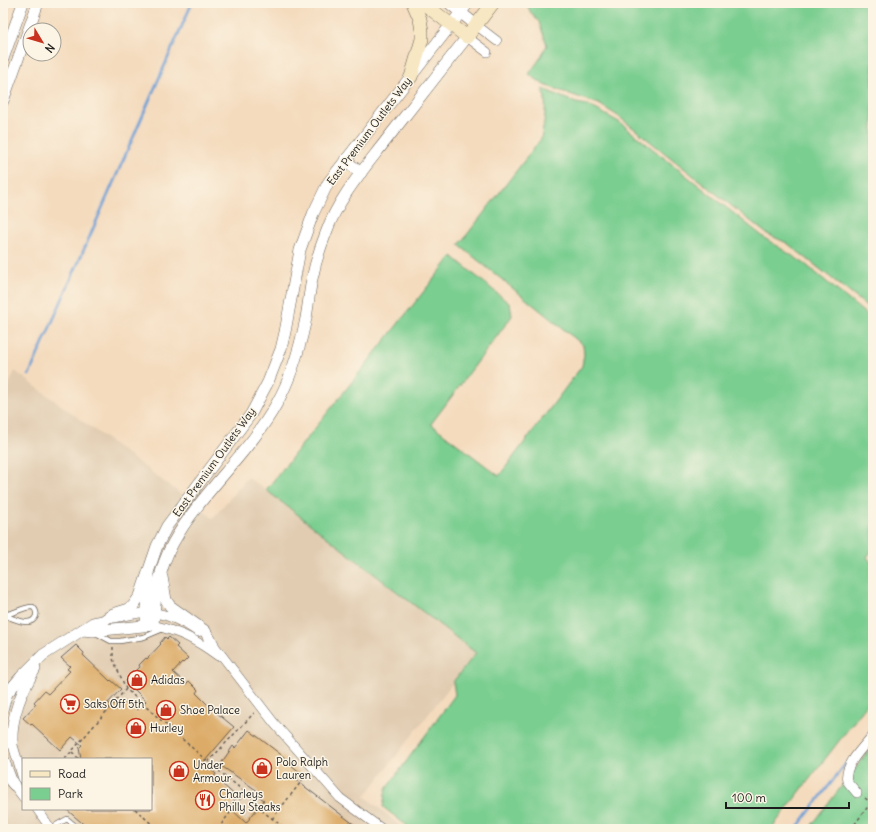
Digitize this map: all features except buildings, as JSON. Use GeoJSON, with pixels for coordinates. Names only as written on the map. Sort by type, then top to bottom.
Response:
{"type":"FeatureCollection","features":[{"type":"Feature","properties":{"kind":"main road"},"geometry":{"type":"LineString","coordinates":[[411,77],[422,39],[420,19],[413,3]]}},
{"type":"Feature","properties":{"kind":"main road"},"geometry":{"type":"LineString","coordinates":[[423,3],[466,37],[493,3]]}},
{"type":"Feature","properties":{"kind":"street"},"geometry":{"type":"LineString","coordinates":[[3,59],[23,3]]}},
{"type":"Feature","properties":{"kind":"street"},"geometry":{"type":"LineString","coordinates":[[4,97],[38,3]]}},
{"type":"Feature","properties":{"kind":"street"},"geometry":{"type":"LineString","coordinates":[[449,3],[497,41]]}},
{"type":"Feature","properties":{"kind":"street","name":"East Premium Outlets Way"},"geometry":{"type":"LineString","coordinates":[[149,625],[151,562],[161,537],[175,513],[251,414],[268,382],[281,349],[298,258],[303,240],[315,209],[328,183],[468,3]]}},
{"type":"Feature","properties":{"kind":"street"},"geometry":{"type":"LineString","coordinates":[[466,37],[487,52]]}},
{"type":"Feature","properties":{"kind":"street","name":"East Premium Outlets Way"},"geometry":{"type":"LineString","coordinates":[[150,613],[161,571],[173,543],[190,517],[253,439],[277,404],[292,371],[302,336],[312,277],[326,233],[336,212],[361,173],[466,37]]}},
{"type":"Feature","properties":{"kind":"street"},"geometry":{"type":"LineString","coordinates":[[345,160],[361,173]]}},
{"type":"Feature","properties":{"kind":"street"},"geometry":{"type":"LineString","coordinates":[[285,332],[302,336]]}},
{"type":"Feature","properties":{"kind":"street"},"geometry":{"type":"LineString","coordinates":[[104,621],[112,614],[129,609],[137,602],[144,586],[151,562]]}},
{"type":"Feature","properties":{"kind":"street"},"geometry":{"type":"LineString","coordinates":[[161,571],[164,594],[170,606],[205,631],[213,644],[261,706],[340,798],[382,829]]}},
{"type":"Feature","properties":{"kind":"street"},"geometry":{"type":"LineString","coordinates":[[3,710],[6,694],[43,656],[87,631],[93,623],[150,613],[173,618],[194,629],[213,644]]}},
{"type":"Feature","properties":{"kind":"street"},"geometry":{"type":"LineString","coordinates":[[87,631],[149,625],[165,628],[184,634],[226,661]]}},
{"type":"Feature","properties":{"kind":"street"},"geometry":{"type":"LineString","coordinates":[[22,794],[8,737],[16,707],[27,683],[43,656]]}},
{"type":"Feature","properties":{"kind":"street"},"geometry":{"type":"LineString","coordinates":[[857,792],[846,781],[846,772],[849,765],[873,735]]}},
{"type":"Feature","properties":{"kind":"street"},"geometry":{"type":"LineString","coordinates":[[3,756],[18,782]]}},
{"type":"Feature","properties":{"kind":"street"},"geometry":{"type":"LineString","coordinates":[[3,772],[18,782]]}},
{"type":"Feature","properties":{"kind":"street"},"geometry":{"type":"LineString","coordinates":[[38,810],[51,829]]}},
{"type":"Feature","properties":{"kind":"lane"},"geometry":{"type":"LineString","coordinates":[[30,607],[34,607],[36,611],[36,616],[29,622],[3,614],[10,614],[30,607]]}},
{"type":"Feature","properties":{"kind":"lane"},"geometry":{"type":"LineString","coordinates":[[87,631],[114,641],[144,637],[165,628]]}},
{"type":"Feature","properties":{"kind":"lane"},"geometry":{"type":"LineString","coordinates":[[51,829],[68,819],[79,829]]}},
{"type":"Feature","properties":{"kind":"path"},"geometry":{"type":"LineString","coordinates":[[114,641],[113,659],[126,689],[208,762],[256,800],[257,807],[286,829]]}},
{"type":"Feature","properties":{"kind":"path"},"geometry":{"type":"LineString","coordinates":[[67,758],[126,689]]}},
{"type":"Feature","properties":{"kind":"path"},"geometry":{"type":"LineString","coordinates":[[208,762],[261,706]]}},
{"type":"Feature","properties":{"kind":"path"},"geometry":{"type":"LineString","coordinates":[[72,752],[78,758]]}},
{"type":"Feature","properties":{"kind":"path"},"geometry":{"type":"LineString","coordinates":[[272,819],[313,768]]}},
{"type":"Feature","properties":{"kind":"path"},"geometry":{"type":"LineString","coordinates":[[218,829],[245,792]]}},
{"type":"Feature","properties":{"kind":"path"},"geometry":{"type":"LineString","coordinates":[[851,829],[873,800]]}},
{"type":"Feature","properties":{"kind":"path"},"geometry":{"type":"LineString","coordinates":[[136,810],[158,829]]}},
{"type":"Feature","properties":{"kind":"shaded area"},"geometry":{"type":"Polygon","coordinates":[[[15,371],[213,518],[248,477],[476,653],[365,796],[404,829],[3,829],[3,397],[15,371]]]}},
{"type":"Feature","properties":{"kind":"green space"},"geometry":{"type":"Polygon","coordinates":[[[526,3],[873,3],[873,311],[787,243],[767,234],[618,116],[599,104],[544,85],[529,74],[547,45],[539,22],[531,13],[526,3]]]}},
{"type":"Feature","properties":{"kind":"green space"},"geometry":{"type":"Polygon","coordinates":[[[543,89],[576,103],[588,105],[619,122],[766,239],[805,264],[873,320],[873,549],[867,557],[873,565],[873,697],[771,829],[411,829],[383,807],[386,789],[455,695],[453,682],[476,653],[266,490],[452,256],[510,304],[512,316],[431,424],[499,476],[582,366],[584,355],[583,345],[459,245],[541,139],[545,108],[543,89]]]}},
{"type":"Feature","properties":{"kind":"green space"},"geometry":{"type":"Polygon","coordinates":[[[873,745],[873,829],[809,829],[873,745]]]}},
{"type":"Feature","properties":{"kind":"waterway"},"geometry":{"type":"LineString","coordinates":[[29,375],[192,3]]}},
{"type":"Feature","properties":{"kind":"waterway"},"geometry":{"type":"LineString","coordinates":[[868,734],[873,728]]}},
{"type":"Feature","properties":{"kind":"waterway"},"geometry":{"type":"LineString","coordinates":[[796,829],[847,762]]}},
{"type":"Feature","properties":{"kind":"place","name":"Adidas"},"geometry":{"type":"Point","coordinates":[137,680]}},
{"type":"Feature","properties":{"kind":"place","name":"Saks Off 5th"},"geometry":{"type":"Point","coordinates":[70,704]}},
{"type":"Feature","properties":{"kind":"place","name":"Shoe Palace"},"geometry":{"type":"Point","coordinates":[166,710]}},
{"type":"Feature","properties":{"kind":"place","name":"Hurley"},"geometry":{"type":"Point","coordinates":[136,728]}},
{"type":"Feature","properties":{"kind":"place","name":"Polo Ralph Lauren"},"geometry":{"type":"Point","coordinates":[262,768]}},
{"type":"Feature","properties":{"kind":"place","name":"Under Armour"},"geometry":{"type":"Point","coordinates":[179,771]}},
{"type":"Feature","properties":{"kind":"place","name":"Charleys Philly Steaks"},"geometry":{"type":"Point","coordinates":[205,800]}}]}
